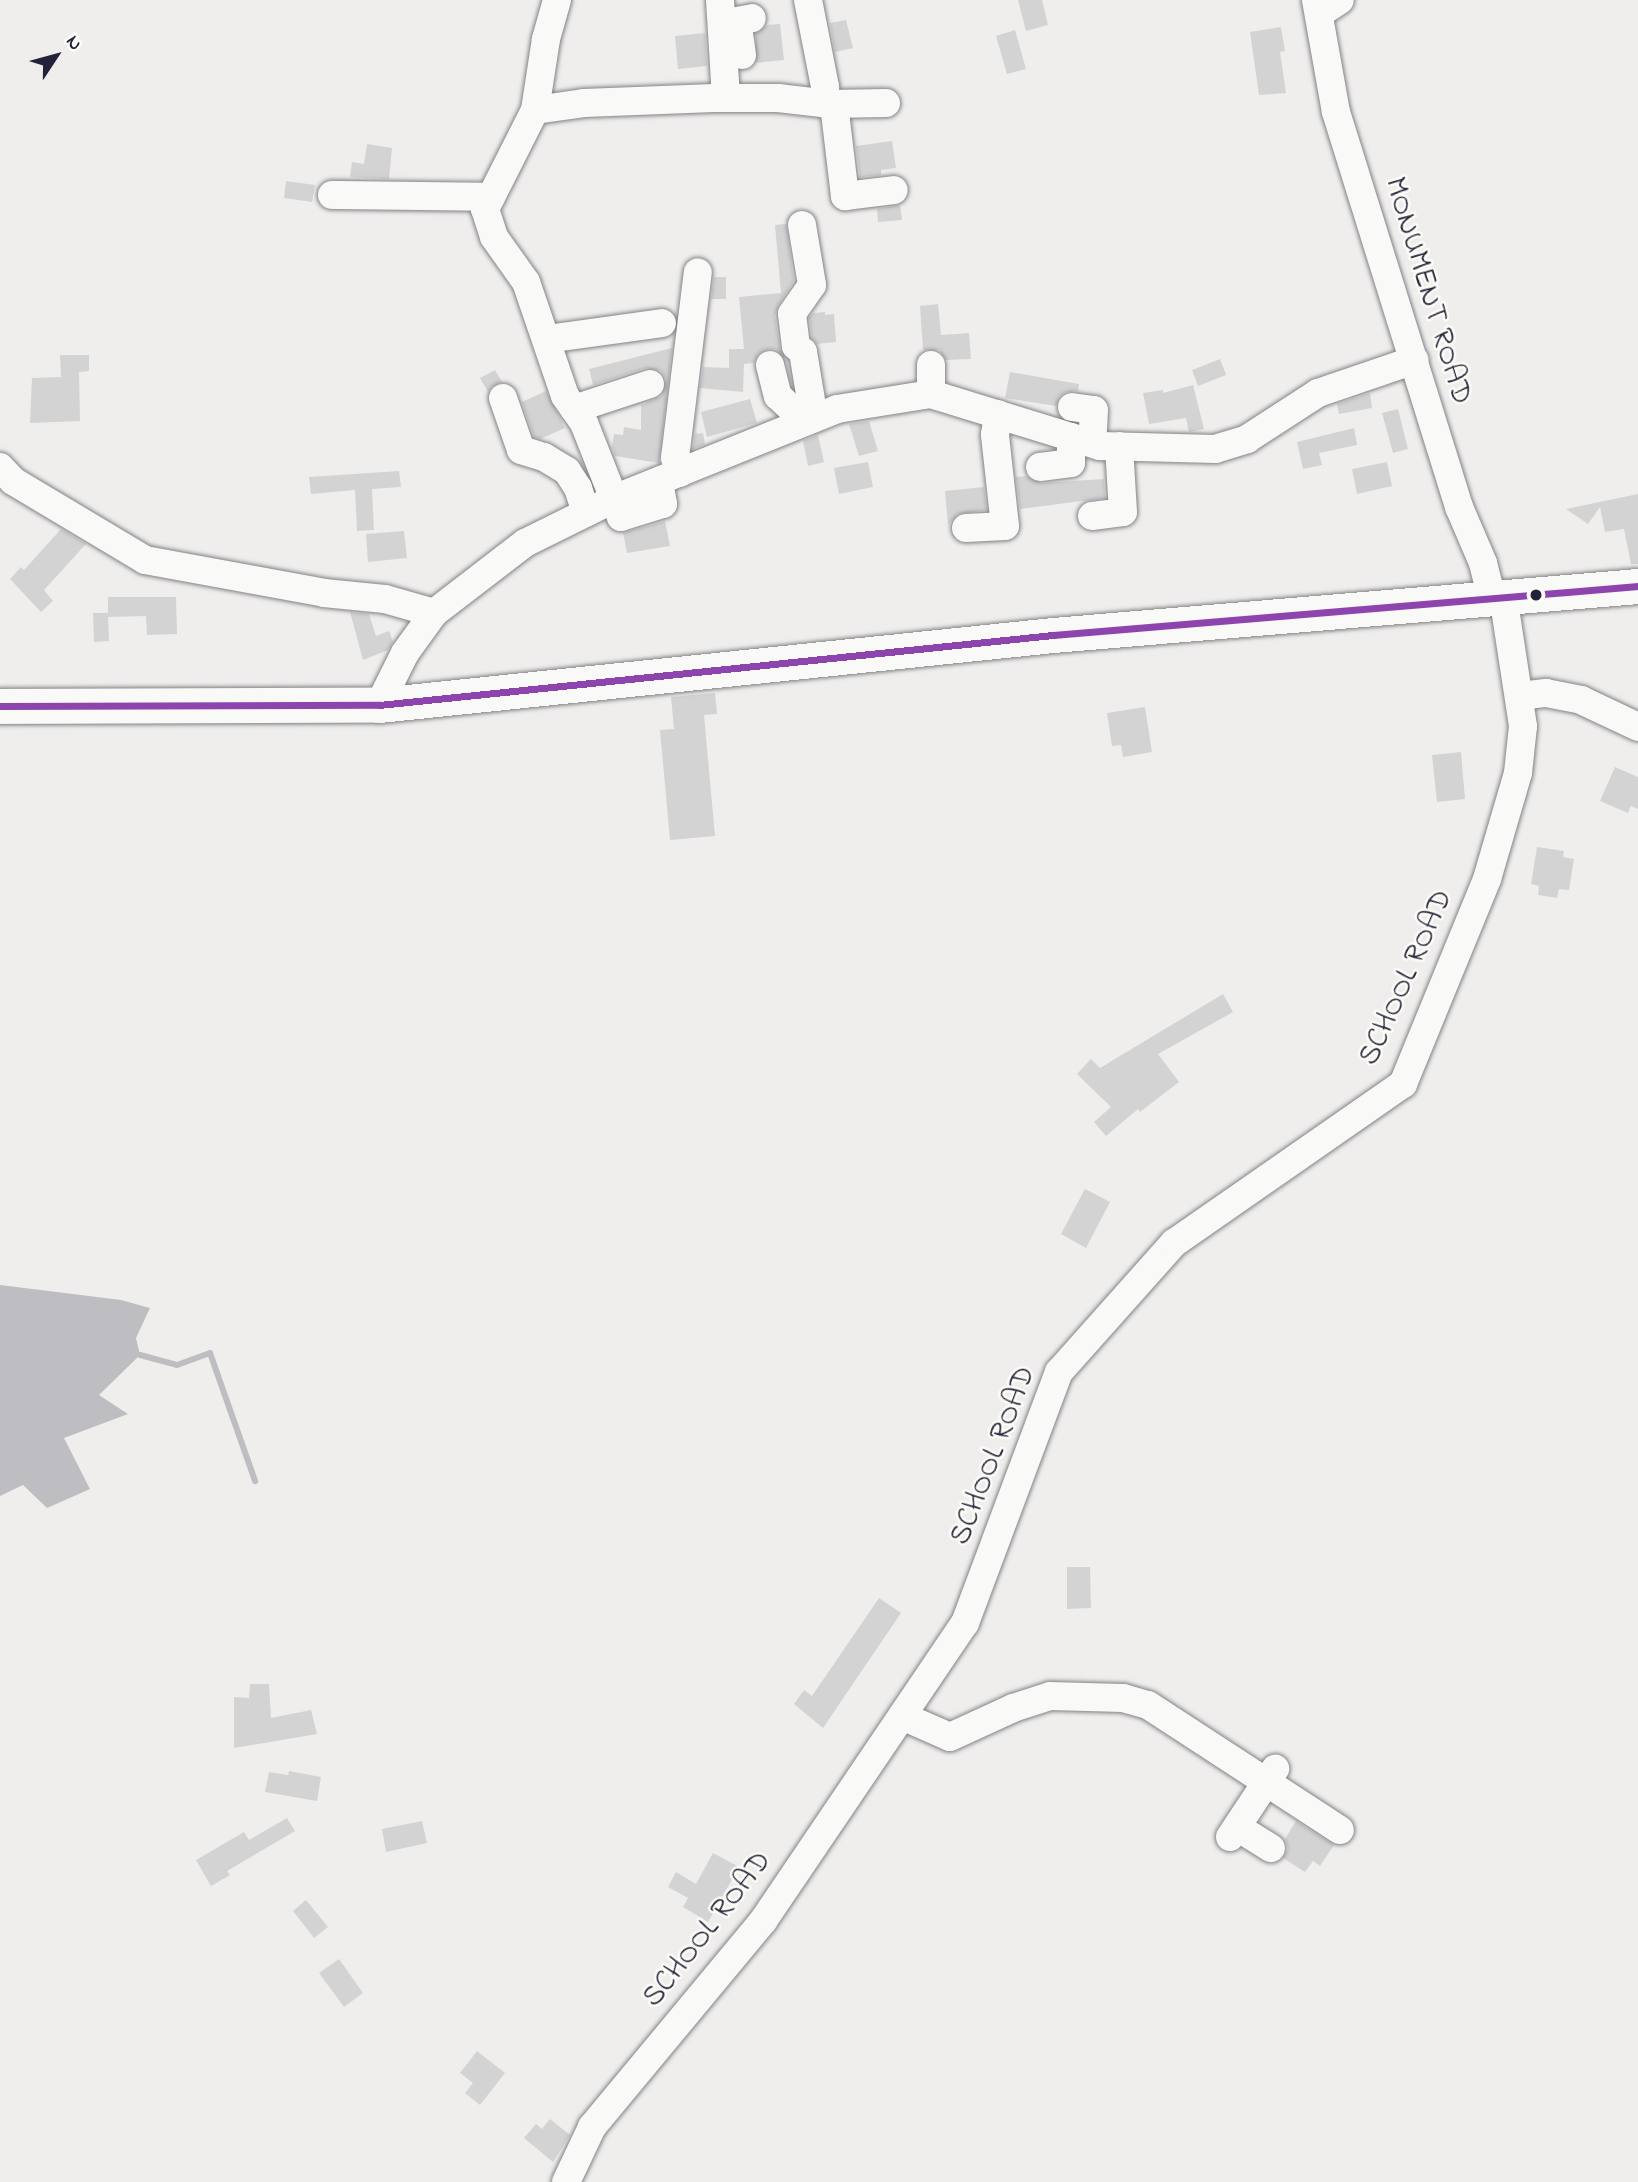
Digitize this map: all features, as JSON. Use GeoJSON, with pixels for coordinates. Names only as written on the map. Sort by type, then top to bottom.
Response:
{"type":"FeatureCollection","features":[{"type":"Feature","properties":{"kind":"main road"},"geometry":{"type":"LineString","coordinates":[[0,706],[379,705],[1052,635],[1638,586]]}},
{"type":"Feature","properties":{"kind":"street"},"geometry":{"type":"LineString","coordinates":[[557,0],[546,39],[536,110],[485,209],[494,237],[526,282],[565,396],[584,423],[616,498]]}},
{"type":"Feature","properties":{"kind":"street"},"geometry":{"type":"LineString","coordinates":[[720,0],[737,98]]}},
{"type":"Feature","properties":{"kind":"street"},"geometry":{"type":"LineString","coordinates":[[808,0],[830,104],[845,196],[894,190]]}},
{"type":"Feature","properties":{"kind":"street","name":"MONUMENT ROAD"},"geometry":{"type":"LineString","coordinates":[[1325,5],[1336,112],[1459,508],[1483,563],[1502,596]]}},
{"type":"Feature","properties":{"kind":"street"},"geometry":{"type":"LineString","coordinates":[[737,98],[737,21],[752,18]]}},
{"type":"Feature","properties":{"kind":"street"},"geometry":{"type":"LineString","coordinates":[[536,110],[584,103],[737,98],[830,104],[886,103]]}},
{"type":"Feature","properties":{"kind":"street"},"geometry":{"type":"LineString","coordinates":[[332,195],[491,197]]}},
{"type":"Feature","properties":{"kind":"street"},"geometry":{"type":"LineString","coordinates":[[802,225],[812,285],[792,314],[796,346],[803,352],[805,422]]}},
{"type":"Feature","properties":{"kind":"street"},"geometry":{"type":"LineString","coordinates":[[669,477],[675,458],[698,272]]}},
{"type":"Feature","properties":{"kind":"street"},"geometry":{"type":"LineString","coordinates":[[547,339],[662,323]]}},
{"type":"Feature","properties":{"kind":"street"},"geometry":{"type":"LineString","coordinates":[[379,705],[405,653],[434,613],[525,543],[616,498],[837,409],[931,394],[1094,442],[1215,449],[1247,439],[1318,393],[1415,360]]}},
{"type":"Feature","properties":{"kind":"street"},"geometry":{"type":"LineString","coordinates":[[770,365],[778,396],[805,422]]}},
{"type":"Feature","properties":{"kind":"street"},"geometry":{"type":"LineString","coordinates":[[931,365],[931,394]]}},
{"type":"Feature","properties":{"kind":"street"},"geometry":{"type":"LineString","coordinates":[[574,409],[650,384]]}},
{"type":"Feature","properties":{"kind":"street"},"geometry":{"type":"LineString","coordinates":[[503,398],[521,450],[544,457],[567,471],[579,488],[586,513]]}},
{"type":"Feature","properties":{"kind":"street"},"geometry":{"type":"LineString","coordinates":[[1072,407],[1094,410],[1094,442],[1123,512],[1092,516]]}},
{"type":"Feature","properties":{"kind":"street"},"geometry":{"type":"LineString","coordinates":[[966,528],[1005,526],[995,435],[998,414]]}},
{"type":"Feature","properties":{"kind":"street"},"geometry":{"type":"LineString","coordinates":[[1040,467],[1071,463],[1094,442]]}},
{"type":"Feature","properties":{"kind":"street"},"geometry":{"type":"LineString","coordinates":[[0,467],[13,481],[145,559],[324,593],[385,599],[434,613]]}},
{"type":"Feature","properties":{"kind":"street","name":"SCHOOL ROAD"},"geometry":{"type":"LineString","coordinates":[[566,2182],[592,2127],[762,1921],[965,1623],[1059,1372],[1174,1243],[1403,1084],[1487,880],[1518,773],[1522,726],[1520,695],[1502,596]]}},
{"type":"Feature","properties":{"kind":"street"},"geometry":{"type":"LineString","coordinates":[[1520,695],[1546,693],[1581,700],[1638,727]]}},
{"type":"Feature","properties":{"kind":"street"},"geometry":{"type":"LineString","coordinates":[[902,1716],[950,1737],[1013,1707],[1050,1696],[1123,1698],[1148,1705],[1271,1776],[1340,1830]]}},
{"type":"Feature","properties":{"kind":"street"},"geometry":{"type":"LineString","coordinates":[[1271,1776],[1234,1832],[1271,1847]]}},
{"type":"Feature","properties":{"kind":"shaded area"},"geometry":{"type":"Polygon","coordinates":[[[0,1285],[121,1300],[150,1308],[136,1338],[140,1355],[99,1395],[128,1414],[64,1438],[90,1489],[47,1508],[23,1485],[0,1496],[0,1285]]]}},
{"type":"Feature","properties":{"kind":"building"},"geometry":{"type":"Polygon","coordinates":[[[1018,0],[1042,0],[1048,25],[1026,31],[1018,0]]]}},
{"type":"Feature","properties":{"kind":"building"},"geometry":{"type":"Polygon","coordinates":[[[846,20],[853,48],[835,52],[830,23],[846,20]]]}},
{"type":"Feature","properties":{"kind":"building"},"geometry":{"type":"Polygon","coordinates":[[[780,24],[784,60],[756,63],[756,34],[767,25],[780,24]]]}},
{"type":"Feature","properties":{"kind":"building"},"geometry":{"type":"Polygon","coordinates":[[[1281,27],[1285,51],[1280,52],[1286,93],[1259,95],[1250,32],[1281,27]]]}},
{"type":"Feature","properties":{"kind":"building"},"geometry":{"type":"Polygon","coordinates":[[[1015,30],[1026,69],[1007,74],[996,36],[1015,30]]]}},
{"type":"Feature","properties":{"kind":"building"},"geometry":{"type":"Polygon","coordinates":[[[705,33],[707,66],[678,69],[675,36],[705,33]]]}},
{"type":"Feature","properties":{"kind":"building"},"geometry":{"type":"Polygon","coordinates":[[[892,141],[896,168],[881,170],[881,175],[860,177],[856,146],[892,141]]]}},
{"type":"Feature","properties":{"kind":"building"},"geometry":{"type":"Polygon","coordinates":[[[367,144],[392,148],[389,179],[350,177],[352,162],[364,164],[367,144]]]}},
{"type":"Feature","properties":{"kind":"building"},"geometry":{"type":"Polygon","coordinates":[[[286,181],[315,185],[312,202],[284,198],[286,181]]]}},
{"type":"Feature","properties":{"kind":"building"},"geometry":{"type":"Polygon","coordinates":[[[900,205],[902,220],[878,222],[877,209],[900,205]]]}},
{"type":"Feature","properties":{"kind":"building"},"geometry":{"type":"Polygon","coordinates":[[[786,224],[794,281],[778,305],[775,316],[780,348],[786,359],[775,349],[767,349],[758,354],[754,363],[744,364],[743,392],[700,388],[703,367],[729,368],[729,349],[744,349],[739,297],[781,293],[775,225],[786,224]]]}},
{"type":"Feature","properties":{"kind":"building"},"geometry":{"type":"Polygon","coordinates":[[[714,277],[726,277],[726,299],[711,299],[714,277]]]}},
{"type":"Feature","properties":{"kind":"building"},"geometry":{"type":"Polygon","coordinates":[[[938,304],[941,335],[969,333],[971,359],[946,360],[939,350],[923,350],[920,306],[938,304]]]}},
{"type":"Feature","properties":{"kind":"building"},"geometry":{"type":"Polygon","coordinates":[[[825,312],[825,315],[834,314],[836,342],[817,344],[812,338],[809,318],[813,313],[825,312]]]}},
{"type":"Feature","properties":{"kind":"building"},"geometry":{"type":"Polygon","coordinates":[[[672,348],[659,463],[615,456],[612,447],[614,434],[623,435],[624,427],[641,430],[641,405],[662,396],[666,379],[661,371],[645,368],[593,385],[589,369],[672,348]]]}},
{"type":"Feature","properties":{"kind":"building"},"geometry":{"type":"Polygon","coordinates":[[[60,355],[89,355],[89,371],[79,372],[80,421],[30,423],[32,378],[61,377],[60,355]]]}},
{"type":"Feature","properties":{"kind":"building"},"geometry":{"type":"Polygon","coordinates":[[[1220,359],[1226,375],[1198,386],[1192,370],[1220,359]]]}},
{"type":"Feature","properties":{"kind":"building"},"geometry":{"type":"Polygon","coordinates":[[[495,370],[502,382],[491,387],[488,392],[480,378],[495,370]]]}},
{"type":"Feature","properties":{"kind":"building"},"geometry":{"type":"Polygon","coordinates":[[[1010,372],[1079,384],[1078,391],[1065,392],[1059,397],[1056,406],[1005,398],[1010,372]]]}},
{"type":"Feature","properties":{"kind":"building"},"geometry":{"type":"Polygon","coordinates":[[[1193,385],[1204,429],[1189,432],[1186,418],[1149,424],[1143,393],[1163,390],[1163,393],[1193,385]]]}},
{"type":"Feature","properties":{"kind":"building"},"geometry":{"type":"Polygon","coordinates":[[[546,391],[565,428],[540,439],[534,437],[522,402],[546,391]]]}},
{"type":"Feature","properties":{"kind":"building"},"geometry":{"type":"Polygon","coordinates":[[[1370,393],[1372,408],[1339,414],[1337,404],[1370,393]]]}},
{"type":"Feature","properties":{"kind":"building"},"geometry":{"type":"Polygon","coordinates":[[[750,399],[757,423],[707,437],[701,412],[750,399]]]}},
{"type":"Feature","properties":{"kind":"building"},"geometry":{"type":"Polygon","coordinates":[[[1398,409],[1408,449],[1393,453],[1382,413],[1398,409]]]}},
{"type":"Feature","properties":{"kind":"building"},"geometry":{"type":"Polygon","coordinates":[[[869,421],[878,451],[859,456],[849,424],[869,421]]]}},
{"type":"Feature","properties":{"kind":"building"},"geometry":{"type":"Polygon","coordinates":[[[1354,428],[1357,445],[1319,453],[1322,465],[1303,469],[1297,442],[1354,428]]]}},
{"type":"Feature","properties":{"kind":"building"},"geometry":{"type":"Polygon","coordinates":[[[703,433],[705,444],[693,449],[695,434],[703,433]]]}},
{"type":"Feature","properties":{"kind":"building"},"geometry":{"type":"Polygon","coordinates":[[[818,435],[824,462],[808,466],[803,441],[818,435]]]}},
{"type":"Feature","properties":{"kind":"building"},"geometry":{"type":"Polygon","coordinates":[[[868,462],[873,487],[839,494],[834,468],[868,462]]]}},
{"type":"Feature","properties":{"kind":"building"},"geometry":{"type":"Polygon","coordinates":[[[1387,462],[1392,486],[1357,494],[1352,469],[1387,462]]]}},
{"type":"Feature","properties":{"kind":"building"},"geometry":{"type":"Polygon","coordinates":[[[399,471],[401,487],[372,489],[374,530],[357,531],[355,490],[311,494],[309,477],[399,471]]]}},
{"type":"Feature","properties":{"kind":"building"},"geometry":{"type":"Polygon","coordinates":[[[1026,476],[1041,483],[1104,479],[1105,498],[1020,509],[1016,477],[1026,476]]]}},
{"type":"Feature","properties":{"kind":"building"},"geometry":{"type":"Polygon","coordinates":[[[984,487],[987,510],[958,514],[948,525],[945,491],[984,487]]]}},
{"type":"Feature","properties":{"kind":"building"},"geometry":{"type":"Polygon","coordinates":[[[1638,494],[1638,564],[1631,564],[1624,529],[1605,532],[1600,507],[1588,524],[1566,509],[1638,494]]]}},
{"type":"Feature","properties":{"kind":"building"},"geometry":{"type":"Polygon","coordinates":[[[665,521],[670,546],[627,553],[623,533],[665,521]]]}},
{"type":"Feature","properties":{"kind":"building"},"geometry":{"type":"Polygon","coordinates":[[[61,529],[86,544],[44,590],[53,601],[41,612],[10,579],[21,567],[24,570],[61,529]]]}},
{"type":"Feature","properties":{"kind":"building"},"geometry":{"type":"Polygon","coordinates":[[[404,531],[407,558],[368,562],[366,534],[404,531]]]}},
{"type":"Feature","properties":{"kind":"building"},"geometry":{"type":"Polygon","coordinates":[[[108,597],[176,597],[177,634],[147,635],[146,616],[108,617],[109,641],[94,642],[93,613],[108,613],[108,597]]]}},
{"type":"Feature","properties":{"kind":"building"},"geometry":{"type":"Polygon","coordinates":[[[350,612],[369,614],[376,636],[389,631],[393,642],[388,650],[363,660],[350,612]]]}},
{"type":"Feature","properties":{"kind":"building"},"geometry":{"type":"Polygon","coordinates":[[[715,693],[717,714],[704,715],[715,836],[670,840],[660,730],[674,729],[671,697],[715,693]]]}},
{"type":"Feature","properties":{"kind":"building"},"geometry":{"type":"Polygon","coordinates":[[[1145,707],[1152,752],[1123,757],[1121,745],[1112,746],[1107,713],[1145,707]]]}},
{"type":"Feature","properties":{"kind":"building"},"geometry":{"type":"Polygon","coordinates":[[[1461,752],[1465,799],[1437,802],[1432,755],[1461,752]]]}},
{"type":"Feature","properties":{"kind":"building"},"geometry":{"type":"Polygon","coordinates":[[[1615,767],[1638,777],[1638,809],[1631,806],[1628,813],[1600,801],[1615,767]]]}},
{"type":"Feature","properties":{"kind":"building"},"geometry":{"type":"Polygon","coordinates":[[[1537,847],[1564,851],[1563,857],[1574,859],[1569,890],[1559,889],[1557,898],[1538,895],[1539,886],[1531,884],[1537,847]]]}},
{"type":"Feature","properties":{"kind":"building"},"geometry":{"type":"Polygon","coordinates":[[[1223,994],[1233,1012],[1158,1054],[1179,1082],[1140,1112],[1138,1109],[1106,1136],[1094,1122],[1111,1107],[1077,1074],[1091,1059],[1100,1068],[1223,994]]]}},
{"type":"Feature","properties":{"kind":"building"},"geometry":{"type":"Polygon","coordinates":[[[1085,1189],[1110,1202],[1086,1248],[1061,1234],[1085,1189]]]}},
{"type":"Feature","properties":{"kind":"building"},"geometry":{"type":"Polygon","coordinates":[[[1067,1567],[1090,1567],[1091,1608],[1067,1609],[1067,1567]]]}},
{"type":"Feature","properties":{"kind":"building"},"geometry":{"type":"Polygon","coordinates":[[[879,1598],[901,1613],[823,1728],[794,1704],[804,1690],[812,1696],[879,1598]]]}},
{"type":"Feature","properties":{"kind":"building"},"geometry":{"type":"Polygon","coordinates":[[[250,1684],[269,1684],[271,1718],[311,1710],[317,1734],[234,1748],[234,1697],[249,1698],[250,1684]]]}},
{"type":"Feature","properties":{"kind":"building"},"geometry":{"type":"Polygon","coordinates":[[[289,1771],[321,1777],[317,1801],[265,1792],[269,1772],[288,1775],[289,1771]]]}},
{"type":"Feature","properties":{"kind":"building"},"geometry":{"type":"Polygon","coordinates":[[[287,1818],[295,1831],[227,1871],[230,1875],[211,1886],[196,1860],[244,1832],[249,1840],[287,1818]]]}},
{"type":"Feature","properties":{"kind":"building"},"geometry":{"type":"Polygon","coordinates":[[[422,1821],[427,1843],[386,1852],[382,1829],[422,1821]]]}},
{"type":"Feature","properties":{"kind":"building"},"geometry":{"type":"Polygon","coordinates":[[[1296,1821],[1334,1845],[1320,1866],[1313,1861],[1305,1872],[1283,1858],[1288,1849],[1285,1839],[1296,1821]]]}},
{"type":"Feature","properties":{"kind":"building"},"geometry":{"type":"Polygon","coordinates":[[[713,1853],[739,1867],[708,1922],[683,1907],[688,1898],[668,1887],[676,1872],[696,1884],[713,1853]]]}},
{"type":"Feature","properties":{"kind":"building"},"geometry":{"type":"Polygon","coordinates":[[[306,1900],[328,1927],[314,1938],[293,1911],[306,1900]]]}},
{"type":"Feature","properties":{"kind":"building"},"geometry":{"type":"Polygon","coordinates":[[[339,1959],[363,1993],[344,2007],[319,1973],[339,1959]]]}},
{"type":"Feature","properties":{"kind":"building"},"geometry":{"type":"Polygon","coordinates":[[[477,2051],[505,2073],[480,2105],[465,2093],[473,2083],[460,2073],[477,2051]]]}},
{"type":"Feature","properties":{"kind":"building"},"geometry":{"type":"Polygon","coordinates":[[[550,2119],[570,2135],[553,2162],[524,2138],[536,2124],[542,2129],[550,2119]]]}},
{"type":"Feature","properties":{"kind":"waterway"},"geometry":{"type":"LineString","coordinates":[[140,1355],[177,1365],[210,1353],[255,1481]]}},
{"type":"Feature","properties":{"kind":"transit line"},"geometry":{"type":"LineString","coordinates":[[0,706],[379,705],[1053,635],[1638,586]]}}]}
